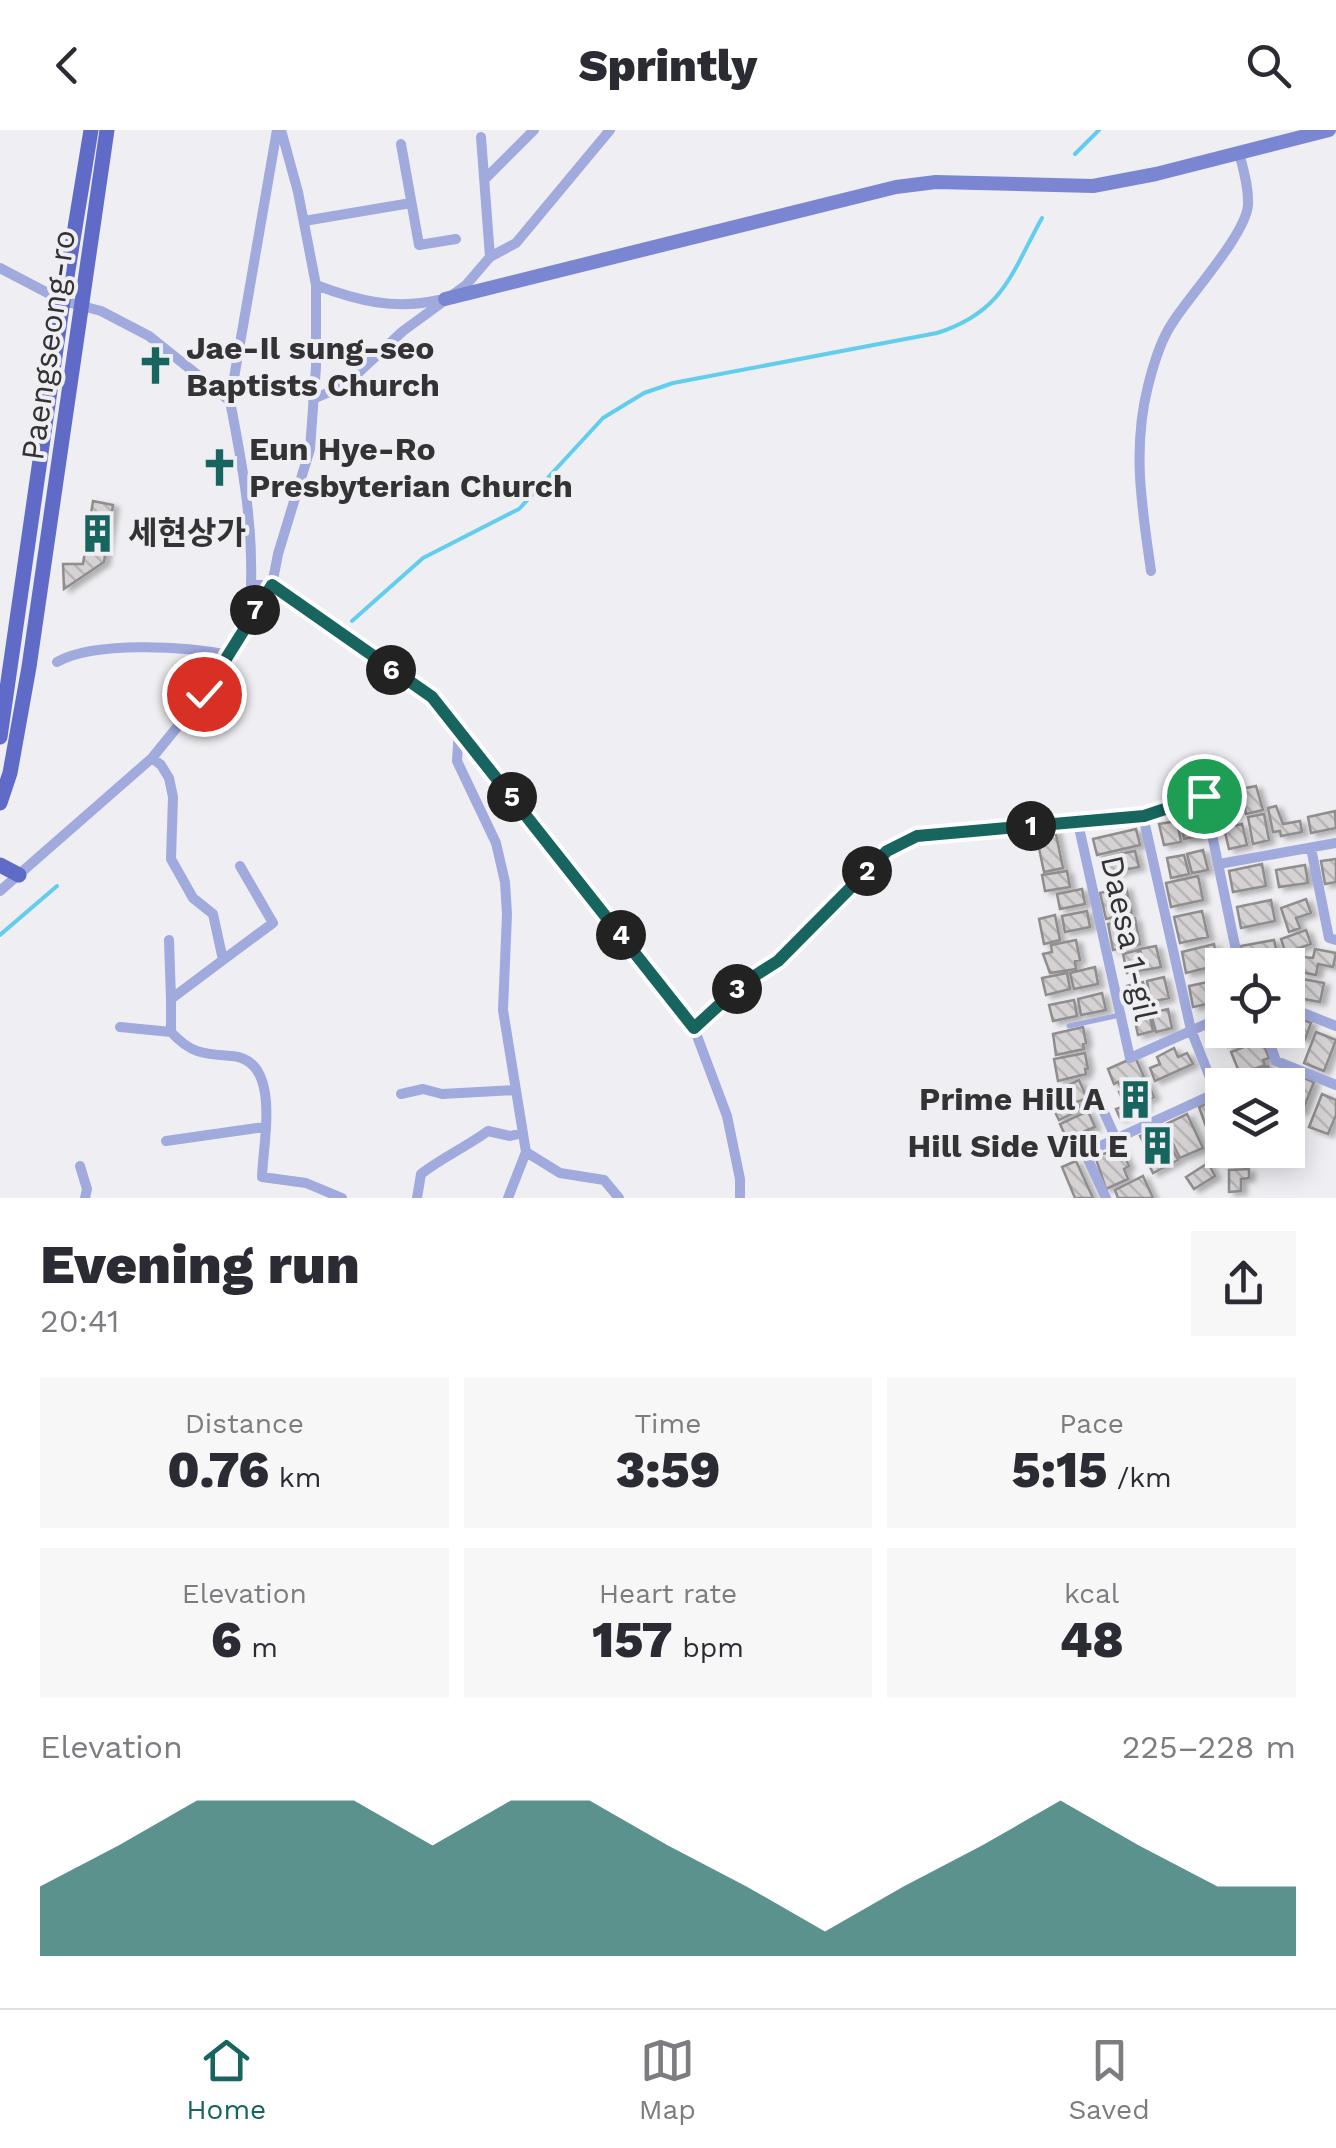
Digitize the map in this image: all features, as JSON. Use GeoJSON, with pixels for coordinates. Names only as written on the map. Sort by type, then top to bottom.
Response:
{"type":"FeatureCollection","features":[{"type":"Feature","properties":{"kind":"main road","name":"Paengseong-ro"},"geometry":{"type":"LineString","coordinates":[[0,737],[62,300],[91,130]]}},
{"type":"Feature","properties":{"kind":"main road","name":"Paengseong-ro"},"geometry":{"type":"LineString","coordinates":[[0,803],[10,773],[22,706],[107,130]]}},
{"type":"Feature","properties":{"kind":"main road"},"geometry":{"type":"LineString","coordinates":[[0,865],[9,884]]}},
{"type":"Feature","properties":{"kind":"street"},"geometry":{"type":"LineString","coordinates":[[0,900],[9,884],[152,758],[204,694],[272,585],[310,449],[316,284],[279,130]]}},
{"type":"Feature","properties":{"kind":"street"},"geometry":{"type":"LineString","coordinates":[[279,130],[230,402],[247,490],[252,544],[250,585],[272,585],[432,697],[458,729],[694,1028],[727,1116],[740,1178],[740,1198]]}},
{"type":"Feature","properties":{"kind":"street"},"geometry":{"type":"LineString","coordinates":[[486,178],[534,130]]}},
{"type":"Feature","properties":{"kind":"street"},"geometry":{"type":"LineString","coordinates":[[316,284],[368,302],[416,305],[896,187],[936,182],[1092,186],[1156,174],[1329,130]]}},
{"type":"Feature","properties":{"kind":"street"},"geometry":{"type":"LineString","coordinates":[[313,399],[344,386],[374,355],[466,285],[490,257],[516,242],[602,142],[604,132]]}},
{"type":"Feature","properties":{"kind":"street"},"geometry":{"type":"LineString","coordinates":[[481,137],[490,257]]}},
{"type":"Feature","properties":{"kind":"street"},"geometry":{"type":"LineString","coordinates":[[401,144],[419,245],[456,238]]}},
{"type":"Feature","properties":{"kind":"street"},"geometry":{"type":"LineString","coordinates":[[1150,570],[1138,442],[1148,384],[1170,326],[1234,238],[1248,209],[1239,152]]}},
{"type":"Feature","properties":{"kind":"street"},"geometry":{"type":"LineString","coordinates":[[304,222],[411,203]]}},
{"type":"Feature","properties":{"kind":"street"},"geometry":{"type":"LineString","coordinates":[[0,268],[62,300],[101,311],[150,336],[230,402]]}},
{"type":"Feature","properties":{"kind":"street"},"geometry":{"type":"LineString","coordinates":[[56,662],[74,652],[190,647],[228,654]]}},
{"type":"Feature","properties":{"kind":"street"},"geometry":{"type":"LineString","coordinates":[[458,729],[457,761],[496,843],[505,882],[502,1010],[526,1152],[508,1198]]}},
{"type":"Feature","properties":{"kind":"street"},"geometry":{"type":"LineString","coordinates":[[152,758],[170,778],[171,859],[193,898],[213,914],[223,960]]}},
{"type":"Feature","properties":{"kind":"street","name":"Daesa 1-gil"},"geometry":{"type":"LineString","coordinates":[[694,1028],[742,984],[778,961],[887,851],[930,834],[1144,816],[1204,796],[1236,948]]}},
{"type":"Feature","properties":{"kind":"street","name":"Daesa 1-gil"},"geometry":{"type":"LineString","coordinates":[[1106,1198],[1085,1153],[1216,1093],[1191,1030],[1144,816]]}},
{"type":"Feature","properties":{"kind":"street","name":"Daesa 1-gil"},"geometry":{"type":"LineString","coordinates":[[1078,822],[1130,1058],[1205,1024]]}},
{"type":"Feature","properties":{"kind":"street"},"geometry":{"type":"LineString","coordinates":[[1219,864],[1336,843]]}},
{"type":"Feature","properties":{"kind":"street"},"geometry":{"type":"LineString","coordinates":[[1311,848],[1329,938],[1336,940]]}},
{"type":"Feature","properties":{"kind":"street"},"geometry":{"type":"LineString","coordinates":[[172,999],[273,922],[240,866]]}},
{"type":"Feature","properties":{"kind":"street"},"geometry":{"type":"LineString","coordinates":[[168,940],[171,1032]]}},
{"type":"Feature","properties":{"kind":"street"},"geometry":{"type":"LineString","coordinates":[[1305,1013],[1336,1026]]}},
{"type":"Feature","properties":{"kind":"street"},"geometry":{"type":"LineString","coordinates":[[120,1026],[171,1032],[198,1054],[246,1059],[257,1066],[266,1090],[262,1177],[306,1183],[342,1198]]}},
{"type":"Feature","properties":{"kind":"street"},"geometry":{"type":"LineString","coordinates":[[1271,1048],[1276,1061],[1336,1084]]}},
{"type":"Feature","properties":{"kind":"street"},"geometry":{"type":"LineString","coordinates":[[401,1094],[424,1089],[442,1094],[516,1090]]}},
{"type":"Feature","properties":{"kind":"street"},"geometry":{"type":"LineString","coordinates":[[1094,1090],[1116,1139]]}},
{"type":"Feature","properties":{"kind":"street"},"geometry":{"type":"LineString","coordinates":[[166,1141],[264,1127]]}},
{"type":"Feature","properties":{"kind":"street"},"geometry":{"type":"LineString","coordinates":[[418,1198],[421,1174],[446,1154],[466,1147],[488,1131],[510,1136],[523,1133]]}},
{"type":"Feature","properties":{"kind":"street"},"geometry":{"type":"LineString","coordinates":[[526,1152],[560,1173],[604,1180],[619,1198]]}},
{"type":"Feature","properties":{"kind":"street"},"geometry":{"type":"LineString","coordinates":[[80,1166],[88,1189],[85,1198]]}},
{"type":"Feature","properties":{"kind":"lane"},"geometry":{"type":"LineString","coordinates":[[1069,1026],[1120,1015]]}},
{"type":"Feature","properties":{"kind":"building","name":"세현상가"},"geometry":{"type":"Polygon","coordinates":[[[93,501],[113,505],[104,562],[64,589],[63,564],[83,564],[93,501]]]}},
{"type":"Feature","properties":{"kind":"building"},"geometry":{"type":"Polygon","coordinates":[[[1233,785],[1238,807],[1221,811],[1216,788],[1233,785]]]}},
{"type":"Feature","properties":{"kind":"building"},"geometry":{"type":"Polygon","coordinates":[[[1256,786],[1263,810],[1246,814],[1241,789],[1256,786]]]}},
{"type":"Feature","properties":{"kind":"building"},"geometry":{"type":"Polygon","coordinates":[[[1276,806],[1283,824],[1300,821],[1302,832],[1281,836],[1280,831],[1273,832],[1268,808],[1276,806]]]}},
{"type":"Feature","properties":{"kind":"building"},"geometry":{"type":"Polygon","coordinates":[[[1335,811],[1336,828],[1311,833],[1308,817],[1335,811]]]}},
{"type":"Feature","properties":{"kind":"building"},"geometry":{"type":"Polygon","coordinates":[[[1264,814],[1269,840],[1253,844],[1248,817],[1264,814]]]}},
{"type":"Feature","properties":{"kind":"building"},"geometry":{"type":"Polygon","coordinates":[[[1197,815],[1201,835],[1184,839],[1180,818],[1197,815]]]}},
{"type":"Feature","properties":{"kind":"building"},"geometry":{"type":"Polygon","coordinates":[[[1177,821],[1181,842],[1164,845],[1159,824],[1177,821]]]}},
{"type":"Feature","properties":{"kind":"building"},"geometry":{"type":"Polygon","coordinates":[[[1242,824],[1247,845],[1229,849],[1224,828],[1242,824]]]}},
{"type":"Feature","properties":{"kind":"building"},"geometry":{"type":"Polygon","coordinates":[[[1136,829],[1140,845],[1097,855],[1093,839],[1136,829]]]}},
{"type":"Feature","properties":{"kind":"building"},"geometry":{"type":"Polygon","coordinates":[[[1055,830],[1063,868],[1044,872],[1036,834],[1055,830]]]}},
{"type":"Feature","properties":{"kind":"building"},"geometry":{"type":"Polygon","coordinates":[[[1203,850],[1208,870],[1192,873],[1187,854],[1203,850]]]}},
{"type":"Feature","properties":{"kind":"building"},"geometry":{"type":"Polygon","coordinates":[[[1135,851],[1139,867],[1123,870],[1119,854],[1135,851]]]}},
{"type":"Feature","properties":{"kind":"building"},"geometry":{"type":"Polygon","coordinates":[[[1117,855],[1121,872],[1105,875],[1102,858],[1117,855]]]}},
{"type":"Feature","properties":{"kind":"building"},"geometry":{"type":"Polygon","coordinates":[[[1184,855],[1189,874],[1171,878],[1167,858],[1184,855]]]}},
{"type":"Feature","properties":{"kind":"building"},"geometry":{"type":"Polygon","coordinates":[[[1336,859],[1336,882],[1325,884],[1321,861],[1336,859]]]}},
{"type":"Feature","properties":{"kind":"building"},"geometry":{"type":"Polygon","coordinates":[[[1262,864],[1266,886],[1233,892],[1229,871],[1262,864]]]}},
{"type":"Feature","properties":{"kind":"building"},"geometry":{"type":"Polygon","coordinates":[[[1305,865],[1308,883],[1279,887],[1276,870],[1305,865]]]}},
{"type":"Feature","properties":{"kind":"building"},"geometry":{"type":"Polygon","coordinates":[[[1067,871],[1070,887],[1045,891],[1042,875],[1067,871]]]}},
{"type":"Feature","properties":{"kind":"building"},"geometry":{"type":"Polygon","coordinates":[[[1198,876],[1203,900],[1171,907],[1166,883],[1198,876]]]}},
{"type":"Feature","properties":{"kind":"building"},"geometry":{"type":"Polygon","coordinates":[[[1126,887],[1132,913],[1106,919],[1100,893],[1126,887]]]}},
{"type":"Feature","properties":{"kind":"building"},"geometry":{"type":"Polygon","coordinates":[[[1082,889],[1085,904],[1060,909],[1057,894],[1082,889]]]}},
{"type":"Feature","properties":{"kind":"building"},"geometry":{"type":"Polygon","coordinates":[[[1306,899],[1311,913],[1296,918],[1300,928],[1289,932],[1281,908],[1306,899]]]}},
{"type":"Feature","properties":{"kind":"building"},"geometry":{"type":"Polygon","coordinates":[[[1271,900],[1275,921],[1241,928],[1237,907],[1271,900]]]}},
{"type":"Feature","properties":{"kind":"building"},"geometry":{"type":"Polygon","coordinates":[[[1087,911],[1090,927],[1065,932],[1062,916],[1087,911]]]}},
{"type":"Feature","properties":{"kind":"building"},"geometry":{"type":"Polygon","coordinates":[[[1202,911],[1208,937],[1180,943],[1174,917],[1202,911]]]}},
{"type":"Feature","properties":{"kind":"building"},"geometry":{"type":"Polygon","coordinates":[[[1055,915],[1060,940],[1044,944],[1039,919],[1055,915]]]}},
{"type":"Feature","properties":{"kind":"building"},"geometry":{"type":"Polygon","coordinates":[[[1135,918],[1140,944],[1113,950],[1108,924],[1135,918]]]}},
{"type":"Feature","properties":{"kind":"building"},"geometry":{"type":"Polygon","coordinates":[[[1306,930],[1311,944],[1284,948],[1281,939],[1306,930]]]}},
{"type":"Feature","properties":{"kind":"building"},"geometry":{"type":"Polygon","coordinates":[[[1076,940],[1080,960],[1075,961],[1076,969],[1050,973],[1043,954],[1052,952],[1051,945],[1076,940]]]}},
{"type":"Feature","properties":{"kind":"building"},"geometry":{"type":"Polygon","coordinates":[[[1274,940],[1276,948],[1241,948],[1274,940]]]}},
{"type":"Feature","properties":{"kind":"building"},"geometry":{"type":"Polygon","coordinates":[[[1214,944],[1215,948],[1205,948],[1205,968],[1186,973],[1182,952],[1214,944]]]}},
{"type":"Feature","properties":{"kind":"building"},"geometry":{"type":"Polygon","coordinates":[[[1156,946],[1161,967],[1145,970],[1140,949],[1156,946]]]}},
{"type":"Feature","properties":{"kind":"building"},"geometry":{"type":"Polygon","coordinates":[[[1315,949],[1336,953],[1333,967],[1318,964],[1316,975],[1305,973],[1305,957],[1313,958],[1315,949]]]}},
{"type":"Feature","properties":{"kind":"building"},"geometry":{"type":"Polygon","coordinates":[[[1138,950],[1143,970],[1127,973],[1123,954],[1138,950]]]}},
{"type":"Feature","properties":{"kind":"building"},"geometry":{"type":"Polygon","coordinates":[[[1095,967],[1098,984],[1074,989],[1070,973],[1095,967]]]}},
{"type":"Feature","properties":{"kind":"building"},"geometry":{"type":"Polygon","coordinates":[[[1067,973],[1070,989],[1046,995],[1042,978],[1067,973]]]}},
{"type":"Feature","properties":{"kind":"building"},"geometry":{"type":"Polygon","coordinates":[[[1164,977],[1169,998],[1151,1002],[1147,981],[1164,977]]]}},
{"type":"Feature","properties":{"kind":"building"},"geometry":{"type":"Polygon","coordinates":[[[1305,979],[1324,983],[1320,1002],[1305,999],[1305,979]]]}},
{"type":"Feature","properties":{"kind":"building"},"geometry":{"type":"Polygon","coordinates":[[[1143,982],[1147,1002],[1131,1006],[1127,986],[1143,982]]]}},
{"type":"Feature","properties":{"kind":"building"},"geometry":{"type":"Polygon","coordinates":[[[1205,983],[1205,1005],[1193,1007],[1189,986],[1205,983]]]}},
{"type":"Feature","properties":{"kind":"building"},"geometry":{"type":"Polygon","coordinates":[[[1102,993],[1106,1010],[1081,1015],[1078,999],[1102,993]]]}},
{"type":"Feature","properties":{"kind":"building"},"geometry":{"type":"Polygon","coordinates":[[[1074,1000],[1077,1016],[1053,1021],[1049,1005],[1074,1000]]]}},
{"type":"Feature","properties":{"kind":"building"},"geometry":{"type":"Polygon","coordinates":[[[1168,1009],[1172,1028],[1156,1032],[1151,1013],[1168,1009]]]}},
{"type":"Feature","properties":{"kind":"building"},"geometry":{"type":"Polygon","coordinates":[[[1149,1014],[1153,1031],[1138,1035],[1134,1017],[1149,1014]]]}},
{"type":"Feature","properties":{"kind":"building"},"geometry":{"type":"Polygon","coordinates":[[[1083,1027],[1084,1049],[1056,1055],[1053,1034],[1083,1027]]]}},
{"type":"Feature","properties":{"kind":"building"},"geometry":{"type":"Polygon","coordinates":[[[1316,1032],[1336,1040],[1324,1071],[1304,1063],[1316,1032]]]}},
{"type":"Feature","properties":{"kind":"building"},"geometry":{"type":"Polygon","coordinates":[[[1174,1048],[1178,1057],[1187,1053],[1193,1064],[1155,1081],[1150,1068],[1160,1064],[1157,1057],[1174,1048]]]}},
{"type":"Feature","properties":{"kind":"building"},"geometry":{"type":"Polygon","coordinates":[[[1265,1048],[1269,1058],[1257,1068],[1238,1068],[1231,1052],[1265,1048]]]}},
{"type":"Feature","properties":{"kind":"building"},"geometry":{"type":"Polygon","coordinates":[[[1085,1053],[1086,1074],[1058,1081],[1054,1059],[1085,1053]]]}},
{"type":"Feature","properties":{"kind":"building"},"geometry":{"type":"Polygon","coordinates":[[[1135,1057],[1144,1077],[1121,1088],[1118,1082],[1114,1084],[1108,1069],[1135,1057]]]}},
{"type":"Feature","properties":{"kind":"building"},"geometry":{"type":"Polygon","coordinates":[[[1305,1078],[1314,1082],[1305,1104],[1305,1078]]]}},
{"type":"Feature","properties":{"kind":"building"},"geometry":{"type":"Polygon","coordinates":[[[1079,1080],[1087,1098],[1077,1102],[1081,1109],[1059,1120],[1054,1110],[1061,1107],[1054,1092],[1079,1080]]]}},
{"type":"Feature","properties":{"kind":"building","name":"Prime Hill A"},"geometry":{"type":"Polygon","coordinates":[[[1147,1081],[1154,1097],[1144,1102],[1146,1107],[1120,1118],[1116,1109],[1125,1106],[1119,1092],[1147,1081]]]}},
{"type":"Feature","properties":{"kind":"building"},"geometry":{"type":"Polygon","coordinates":[[[1322,1094],[1336,1100],[1336,1115],[1328,1134],[1309,1127],[1322,1094]]]}},
{"type":"Feature","properties":{"kind":"building"},"geometry":{"type":"Polygon","coordinates":[[[1088,1111],[1095,1127],[1085,1131],[1088,1138],[1062,1150],[1058,1141],[1066,1137],[1060,1124],[1088,1111]]]}},
{"type":"Feature","properties":{"kind":"building"},"geometry":{"type":"Polygon","coordinates":[[[1187,1114],[1203,1148],[1180,1158],[1164,1125],[1187,1114]]]}},
{"type":"Feature","properties":{"kind":"building","name":"Hill Side Vill E"},"geometry":{"type":"Polygon","coordinates":[[[1160,1126],[1178,1160],[1153,1173],[1146,1159],[1151,1157],[1140,1136],[1160,1126]]]}},
{"type":"Feature","properties":{"kind":"building"},"geometry":{"type":"Polygon","coordinates":[[[1121,1149],[1129,1166],[1124,1169],[1128,1179],[1106,1189],[1095,1156],[1121,1149]]]}},
{"type":"Feature","properties":{"kind":"building"},"geometry":{"type":"Polygon","coordinates":[[[1076,1161],[1093,1198],[1075,1198],[1062,1167],[1076,1161]]]}},
{"type":"Feature","properties":{"kind":"building"},"geometry":{"type":"Polygon","coordinates":[[[1205,1165],[1215,1176],[1194,1189],[1186,1177],[1205,1165]]]}},
{"type":"Feature","properties":{"kind":"building"},"geometry":{"type":"Polygon","coordinates":[[[1249,1169],[1249,1178],[1241,1179],[1241,1191],[1229,1192],[1229,1170],[1249,1169]]]}},
{"type":"Feature","properties":{"kind":"building"},"geometry":{"type":"Polygon","coordinates":[[[1143,1176],[1153,1198],[1118,1198],[1115,1190],[1143,1176]]]}},
{"type":"Feature","properties":{"kind":"waterway"},"geometry":{"type":"LineString","coordinates":[[1075,154],[1099,130]]}},
{"type":"Feature","properties":{"kind":"waterway"},"geometry":{"type":"LineString","coordinates":[[352,621],[423,558],[519,509],[603,418],[644,393],[673,383],[937,333],[977,314],[1003,289],[1042,218]]}},
{"type":"Feature","properties":{"kind":"waterway"},"geometry":{"type":"LineString","coordinates":[[0,935],[57,886]]}},
{"type":"Feature","properties":{"kind":"place","name":"Jae-Il sung-seo Baptists Church"},"geometry":{"type":"Point","coordinates":[156,366]}},
{"type":"Feature","properties":{"kind":"place","name":"Eun Hye-Ro Presbyterian Church"},"geometry":{"type":"Point","coordinates":[219,467]}},
{"type":"Feature","properties":{"kind":"place","name":"세현상가"},"geometry":{"type":"Point","coordinates":[98,533]}},
{"type":"Feature","properties":{"kind":"place","name":"Prime Hill A"},"geometry":{"type":"Point","coordinates":[1135,1099]}},
{"type":"Feature","properties":{"kind":"place","name":"Hill Side Vill E"},"geometry":{"type":"Point","coordinates":[1158,1146]}},
{"type":"Feature","properties":{"kind":"route"},"geometry":{"type":"LineString","coordinates":[[204,694],[272,585],[432,697],[694,1028],[742,984],[778,961],[887,851],[917,836],[1144,816],[1204,796]]}}]}
